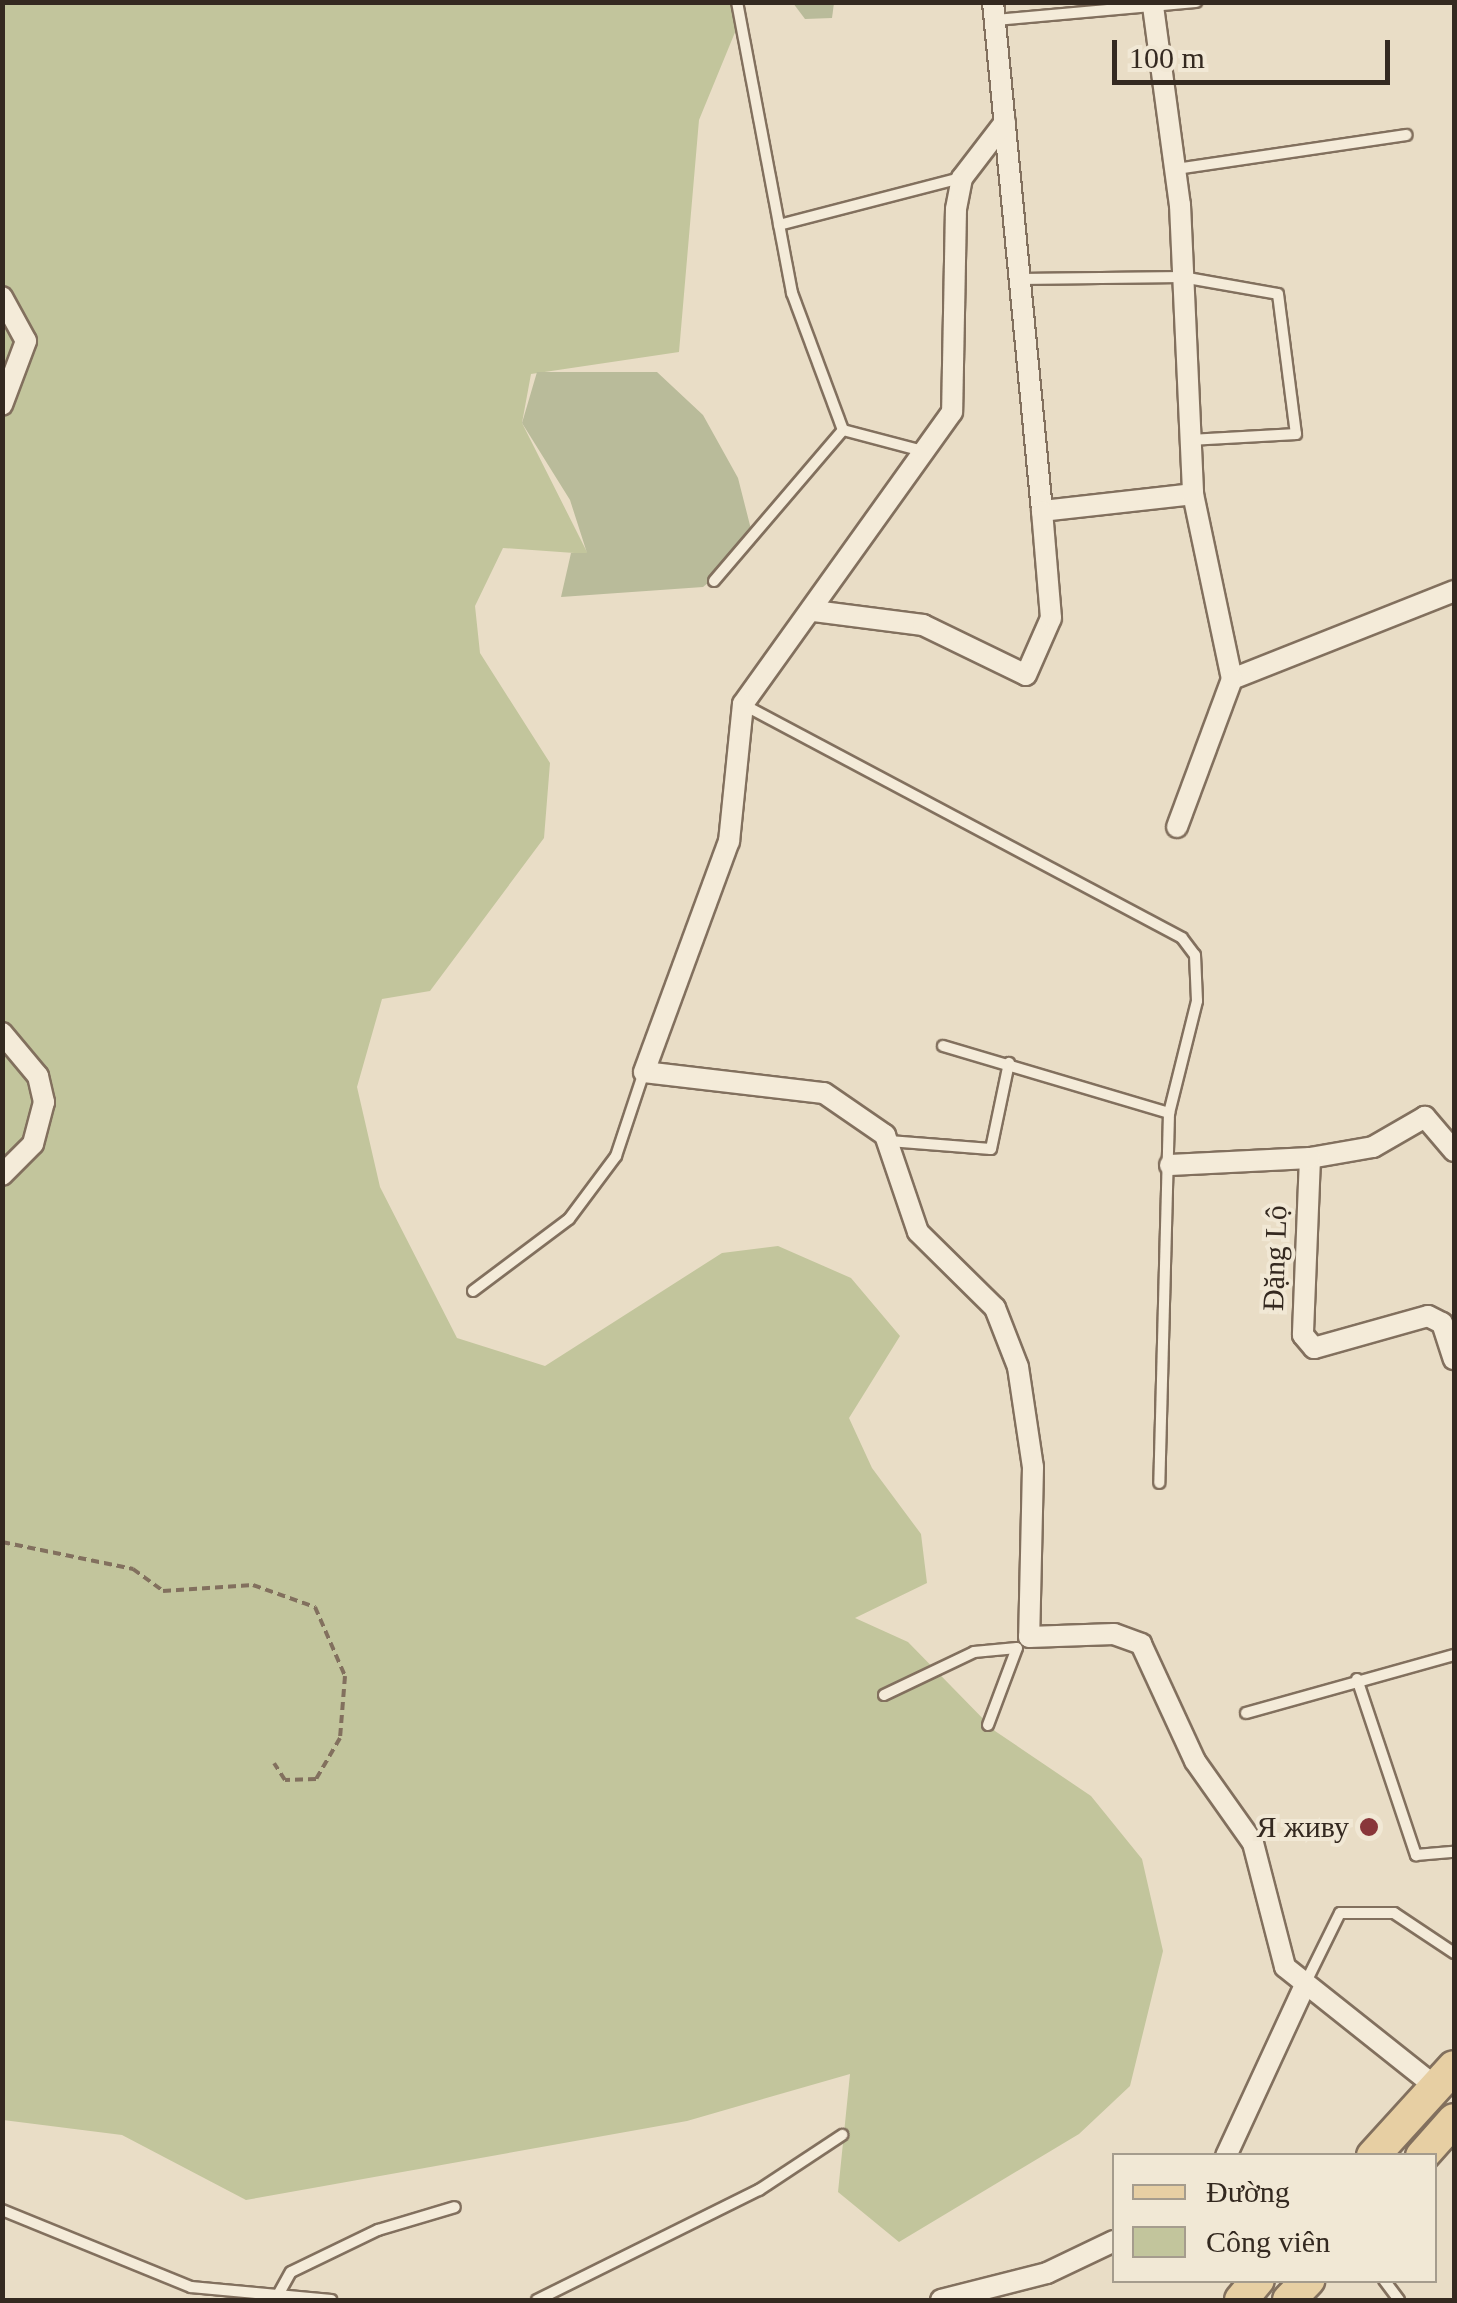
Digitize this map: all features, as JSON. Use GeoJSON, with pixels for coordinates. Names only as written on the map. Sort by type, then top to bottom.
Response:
{"type":"FeatureCollection","features":[{"type":"Feature","properties":{"kind":"main road"},"geometry":{"type":"LineString","coordinates":[[1376,2153],[1445,2077]]}},
{"type":"Feature","properties":{"kind":"main road"},"geometry":{"type":"LineString","coordinates":[[1425,2153],[1454,2120]]}},
{"type":"Feature","properties":{"kind":"street"},"geometry":{"type":"LineString","coordinates":[[1153,6],[1174,170],[1192,494],[1232,679],[1177,828]]}},
{"type":"Feature","properties":{"kind":"street"},"geometry":{"type":"LineString","coordinates":[[814,611],[922,625],[1026,675],[1052,618],[994,11]]}},
{"type":"Feature","properties":{"kind":"street"},"geometry":{"type":"LineString","coordinates":[[1005,122],[962,178],[952,412],[919,450],[814,611],[743,704],[729,841],[644,1072],[824,1094],[871,1118],[888,1141],[918,1232],[995,1308],[1018,1367],[1033,1467],[1023,1643],[1114,1634],[1148,1653],[1195,1761],[1253,1842],[1275,1944],[1305,1985],[1445,2077]]}},
{"type":"Feature","properties":{"kind":"street"},"geometry":{"type":"LineString","coordinates":[[2,297],[26,341],[2,405]]}},
{"type":"Feature","properties":{"kind":"street"},"geometry":{"type":"LineString","coordinates":[[1042,511],[1192,494]]}},
{"type":"Feature","properties":{"kind":"street"},"geometry":{"type":"LineString","coordinates":[[1232,679],[1454,591]]}},
{"type":"Feature","properties":{"kind":"street"},"geometry":{"type":"LineString","coordinates":[[2,1033],[38,1076],[44,1102],[33,1144],[2,1174]]}},
{"type":"Feature","properties":{"kind":"street"},"geometry":{"type":"LineString","coordinates":[[1170,1165],[1310,1158],[1373,1147],[1426,1117],[1454,1150]]}},
{"type":"Feature","properties":{"kind":"street","name":"Đặng Lộ"},"geometry":{"type":"LineString","coordinates":[[1310,1158],[1307,1348],[1428,1316],[1442,1324],[1454,1359]]}},
{"type":"Feature","properties":{"kind":"street"},"geometry":{"type":"LineString","coordinates":[[1227,2153],[1305,1985]]}},
{"type":"Feature","properties":{"kind":"street"},"geometry":{"type":"LineString","coordinates":[[941,2300],[1047,2273],[1112,2242]]}},
{"type":"Feature","properties":{"kind":"lane"},"geometry":{"type":"LineString","coordinates":[[737,2],[792,292],[843,430]]}},
{"type":"Feature","properties":{"kind":"lane"},"geometry":{"type":"LineString","coordinates":[[994,11],[1196,2]]}},
{"type":"Feature","properties":{"kind":"lane"},"geometry":{"type":"LineString","coordinates":[[1174,170],[1407,134]]}},
{"type":"Feature","properties":{"kind":"lane"},"geometry":{"type":"LineString","coordinates":[[779,225],[962,178]]}},
{"type":"Feature","properties":{"kind":"lane"},"geometry":{"type":"LineString","coordinates":[[1020,279],[1182,276],[1278,294],[1296,434],[1190,440]]}},
{"type":"Feature","properties":{"kind":"lane"},"geometry":{"type":"LineString","coordinates":[[843,430],[919,450]]}},
{"type":"Feature","properties":{"kind":"lane"},"geometry":{"type":"LineString","coordinates":[[714,581],[843,430]]}},
{"type":"Feature","properties":{"kind":"lane"},"geometry":{"type":"LineString","coordinates":[[743,704],[1182,938],[1198,985],[1169,1113],[1159,1483]]}},
{"type":"Feature","properties":{"kind":"lane"},"geometry":{"type":"LineString","coordinates":[[943,1046],[1169,1113]]}},
{"type":"Feature","properties":{"kind":"lane"},"geometry":{"type":"LineString","coordinates":[[888,1141],[991,1148],[1009,1063]]}},
{"type":"Feature","properties":{"kind":"lane"},"geometry":{"type":"LineString","coordinates":[[473,1291],[569,1220],[616,1156],[644,1072]]}},
{"type":"Feature","properties":{"kind":"lane"},"geometry":{"type":"LineString","coordinates":[[884,1695],[974,1652],[1023,1643]]}},
{"type":"Feature","properties":{"kind":"lane"},"geometry":{"type":"LineString","coordinates":[[988,1724],[1023,1643]]}},
{"type":"Feature","properties":{"kind":"lane"},"geometry":{"type":"LineString","coordinates":[[1246,1713],[1357,1678],[1454,1656]]}},
{"type":"Feature","properties":{"kind":"lane"},"geometry":{"type":"LineString","coordinates":[[1357,1678],[1416,1854],[1454,1852]]}},
{"type":"Feature","properties":{"kind":"lane"},"geometry":{"type":"LineString","coordinates":[[1305,1985],[1340,1913],[1394,1913],[1454,1952]]}},
{"type":"Feature","properties":{"kind":"lane"},"geometry":{"type":"LineString","coordinates":[[537,2300],[759,2190],[842,2136]]}},
{"type":"Feature","properties":{"kind":"lane"},"geometry":{"type":"LineString","coordinates":[[278,2295],[291,2272],[378,2230],[455,2207]]}},
{"type":"Feature","properties":{"kind":"lane"},"geometry":{"type":"LineString","coordinates":[[2,2210],[149,2275],[331,2300]]}},
{"type":"Feature","properties":{"kind":"path"},"geometry":{"type":"LineString","coordinates":[[2,1542],[133,1568],[163,1592],[253,1586],[315,1607],[345,1676],[340,1738],[316,1779],[285,1780],[274,1762]]}},
{"type":"Feature","properties":{"kind":"green space"},"geometry":{"type":"Polygon","coordinates":[[[3,3],[737,3],[738,25],[699,120],[679,352],[531,374],[522,423],[588,554],[503,548],[475,606],[480,653],[550,763],[544,838],[430,991],[382,999],[357,1087],[380,1187],[457,1338],[545,1366],[722,1253],[778,1246],[851,1278],[900,1336],[849,1418],[872,1468],[921,1534],[927,1583],[855,1618],[908,1642],[995,1731],[1091,1796],[1142,1859],[1163,1951],[1130,2086],[1079,2134],[899,2242],[838,2192],[850,2074],[687,2121],[246,2200],[122,2135],[3,2120],[3,3]]]}},
{"type":"Feature","properties":{"kind":"green space"},"geometry":{"type":"Polygon","coordinates":[[[793,3],[834,3],[832,18],[805,19],[793,3]]]}},
{"type":"Feature","properties":{"kind":"green space"},"geometry":{"type":"Polygon","coordinates":[[[537,372],[657,372],[703,415],[738,478],[755,545],[703,587],[561,597],[571,553],[587,553],[570,500],[522,423],[537,372]]]}},
{"type":"Feature","properties":{"kind":"place","name":"Я живу"},"geometry":{"type":"Point","coordinates":[1369,1827]}}]}
